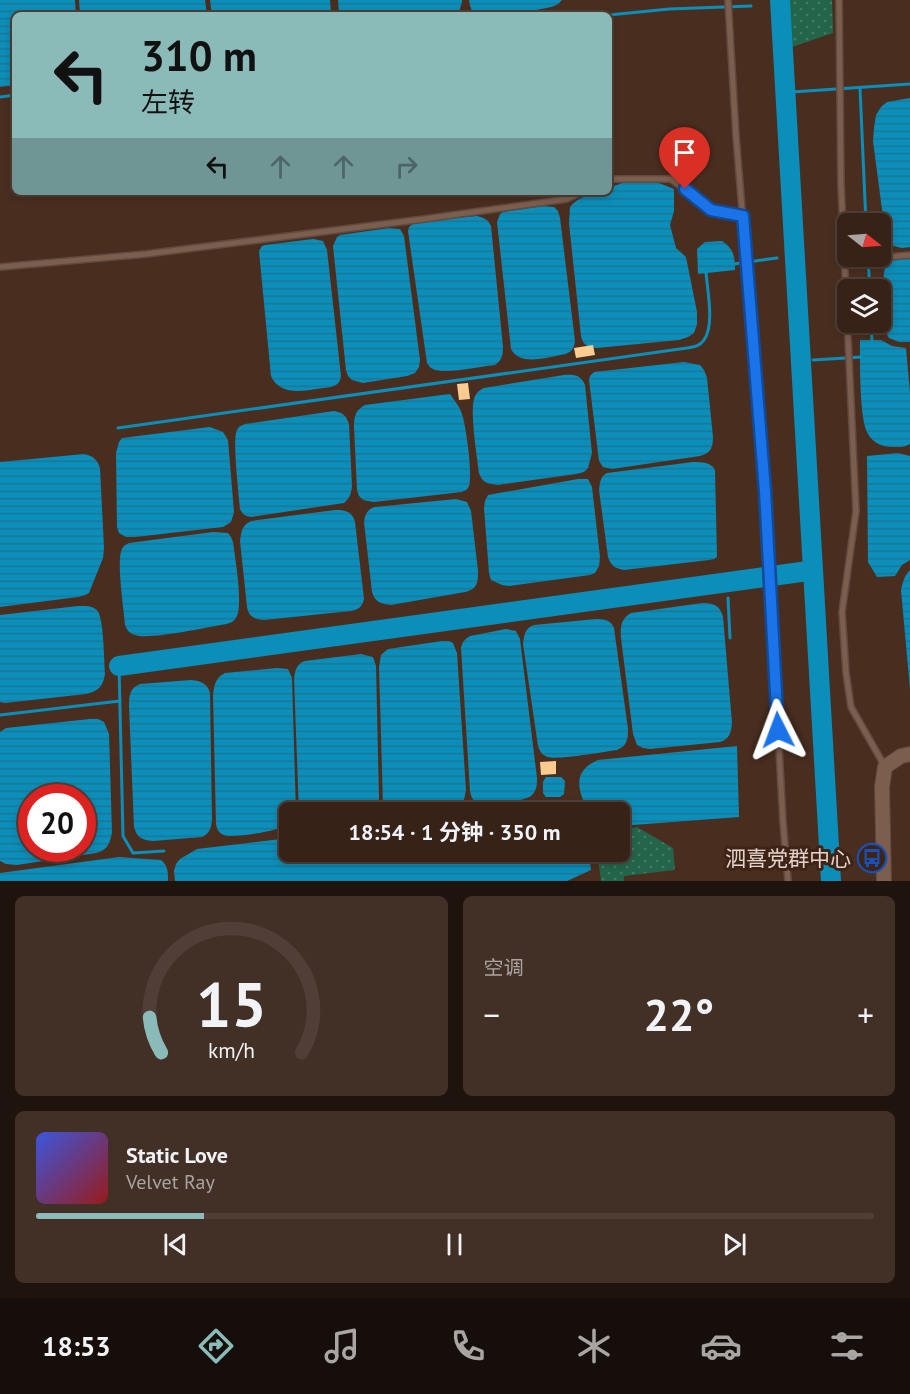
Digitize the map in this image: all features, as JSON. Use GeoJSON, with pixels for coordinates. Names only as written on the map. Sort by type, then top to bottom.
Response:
{"type":"FeatureCollection","features":[{"type":"Feature","properties":{"kind":"street"},"geometry":{"type":"LineString","coordinates":[[884,881],[882,787],[885,767],[901,756],[910,754]]}},
{"type":"Feature","properties":{"kind":"lane"},"geometry":{"type":"LineString","coordinates":[[728,0],[765,491],[788,881]]}},
{"type":"Feature","properties":{"kind":"lane"},"geometry":{"type":"LineString","coordinates":[[839,0],[842,213]]}},
{"type":"Feature","properties":{"kind":"lane"},"geometry":{"type":"LineString","coordinates":[[612,178],[671,179],[711,210],[743,216]]}},
{"type":"Feature","properties":{"kind":"lane"},"geometry":{"type":"LineString","coordinates":[[0,267],[146,254],[424,219],[567,199],[576,195]]}},
{"type":"Feature","properties":{"kind":"lane"},"geometry":{"type":"LineString","coordinates":[[891,257],[910,255]]}},
{"type":"Feature","properties":{"kind":"lane"},"geometry":{"type":"LineString","coordinates":[[844,267],[856,511],[842,612],[846,673],[851,707],[885,767]]}},
{"type":"Feature","properties":{"kind":"green space"},"geometry":{"type":"Polygon","coordinates":[[[787,0],[832,0],[833,33],[789,48],[787,0]]]}},
{"type":"Feature","properties":{"kind":"green space"},"geometry":{"type":"Polygon","coordinates":[[[637,827],[673,848],[675,870],[624,876],[624,881],[601,881],[598,862],[630,862],[630,828],[637,827]]]}},
{"type":"Feature","properties":{"kind":"water"},"geometry":{"type":"Polygon","coordinates":[[[0,0],[75,0],[76,12],[12,12],[12,85],[0,87],[0,0]]]}},
{"type":"Feature","properties":{"kind":"water"},"geometry":{"type":"Polygon","coordinates":[[[79,0],[205,0],[207,12],[80,12],[79,0]]]}},
{"type":"Feature","properties":{"kind":"water"},"geometry":{"type":"Polygon","coordinates":[[[210,0],[330,0],[331,12],[212,12],[210,0]]]}},
{"type":"Feature","properties":{"kind":"water"},"geometry":{"type":"Polygon","coordinates":[[[338,0],[462,0],[459,12],[339,12],[338,0]]]}},
{"type":"Feature","properties":{"kind":"water"},"geometry":{"type":"Polygon","coordinates":[[[469,0],[562,0],[554,6],[525,12],[473,12],[469,0]]]}},
{"type":"Feature","properties":{"kind":"water"},"geometry":{"type":"Polygon","coordinates":[[[910,98],[910,247],[891,245],[891,213],[882,213],[873,141],[876,115],[887,102],[910,98]]]}},
{"type":"Feature","properties":{"kind":"water"},"geometry":{"type":"Polygon","coordinates":[[[641,180],[659,183],[674,189],[674,211],[670,225],[676,248],[686,257],[697,312],[694,333],[688,337],[679,340],[597,348],[583,342],[569,223],[570,207],[588,195],[612,195],[612,187],[641,180]]]}},
{"type":"Feature","properties":{"kind":"water"},"geometry":{"type":"Polygon","coordinates":[[[543,206],[554,207],[560,218],[575,341],[572,349],[567,353],[528,359],[515,355],[511,349],[497,222],[503,212],[543,206]]]}},
{"type":"Feature","properties":{"kind":"water"},"geometry":{"type":"Polygon","coordinates":[[[477,216],[486,219],[491,226],[502,355],[495,365],[438,371],[427,363],[409,227],[415,222],[477,216]]]}},
{"type":"Feature","properties":{"kind":"water"},"geometry":{"type":"Polygon","coordinates":[[[389,228],[400,229],[404,236],[419,367],[415,373],[407,376],[363,383],[352,380],[346,370],[333,246],[340,235],[389,228]]]}},
{"type":"Feature","properties":{"kind":"water"},"geometry":{"type":"Polygon","coordinates":[[[313,239],[323,241],[327,250],[341,376],[338,383],[331,387],[289,390],[282,388],[271,376],[259,251],[265,245],[313,239]]]}},
{"type":"Feature","properties":{"kind":"water"},"geometry":{"type":"Polygon","coordinates":[[[722,241],[733,254],[735,270],[698,274],[697,249],[705,242],[722,241]]]}},
{"type":"Feature","properties":{"kind":"water"},"geometry":{"type":"Polygon","coordinates":[[[910,257],[910,342],[899,342],[889,338],[886,333],[891,333],[891,279],[884,279],[884,276],[885,267],[891,267],[891,260],[910,257]]]}},
{"type":"Feature","properties":{"kind":"water"},"geometry":{"type":"Polygon","coordinates":[[[860,340],[881,340],[892,346],[906,348],[910,393],[910,444],[904,447],[885,446],[875,442],[865,427],[860,374],[860,340]]]}},
{"type":"Feature","properties":{"kind":"water"},"geometry":{"type":"Polygon","coordinates":[[[684,362],[700,365],[707,378],[713,437],[709,451],[700,456],[612,469],[603,467],[599,461],[590,376],[594,372],[684,362]]]}},
{"type":"Feature","properties":{"kind":"water"},"geometry":{"type":"Polygon","coordinates":[[[564,375],[577,376],[585,385],[592,453],[588,468],[576,474],[498,485],[484,481],[479,473],[473,425],[473,406],[476,394],[484,388],[564,375]]]}},
{"type":"Feature","properties":{"kind":"water"},"geometry":{"type":"Polygon","coordinates":[[[450,394],[461,411],[465,429],[470,472],[467,489],[462,492],[374,502],[361,498],[357,490],[354,427],[359,409],[365,405],[450,394]]]}},
{"type":"Feature","properties":{"kind":"water"},"geometry":{"type":"Polygon","coordinates":[[[334,411],[344,415],[349,424],[352,486],[348,499],[344,503],[251,517],[243,514],[240,509],[235,455],[237,430],[245,424],[334,411]]]}},
{"type":"Feature","properties":{"kind":"water"},"geometry":{"type":"Polygon","coordinates":[[[210,427],[223,432],[228,440],[234,512],[231,522],[223,527],[135,537],[126,537],[119,533],[116,453],[122,438],[210,427]]]}},
{"type":"Feature","properties":{"kind":"water"},"geometry":{"type":"Polygon","coordinates":[[[898,453],[910,456],[910,560],[902,565],[895,576],[877,577],[868,562],[867,456],[898,453]]]}},
{"type":"Feature","properties":{"kind":"water"},"geometry":{"type":"Polygon","coordinates":[[[84,454],[94,458],[100,468],[104,548],[103,558],[89,593],[78,597],[0,607],[0,462],[84,454]]]}},
{"type":"Feature","properties":{"kind":"water"},"geometry":{"type":"Polygon","coordinates":[[[693,462],[709,464],[715,470],[717,557],[709,560],[624,570],[610,563],[599,490],[603,476],[607,473],[693,462]]]}},
{"type":"Feature","properties":{"kind":"water"},"geometry":{"type":"Polygon","coordinates":[[[588,479],[592,487],[600,557],[595,573],[509,586],[491,580],[484,508],[488,495],[588,479]]]}},
{"type":"Feature","properties":{"kind":"water"},"geometry":{"type":"Polygon","coordinates":[[[456,499],[467,502],[471,511],[478,571],[474,587],[465,592],[391,605],[377,600],[372,592],[364,522],[368,511],[375,507],[456,499]]]}},
{"type":"Feature","properties":{"kind":"water"},"geometry":{"type":"Polygon","coordinates":[[[335,510],[348,512],[355,522],[364,599],[361,606],[351,611],[264,620],[252,617],[247,607],[240,541],[244,527],[251,521],[335,510]]]}},
{"type":"Feature","properties":{"kind":"water"},"geometry":{"type":"Polygon","coordinates":[[[213,532],[228,533],[233,542],[239,591],[239,610],[236,618],[226,624],[164,635],[142,636],[127,630],[121,586],[120,555],[122,549],[129,543],[213,532]]]}},
{"type":"Feature","properties":{"kind":"water"},"geometry":{"type":"Polygon","coordinates":[[[910,570],[910,689],[901,590],[910,570]]]}},
{"type":"Feature","properties":{"kind":"water"},"geometry":{"type":"Polygon","coordinates":[[[702,603],[716,606],[723,617],[732,723],[729,735],[720,742],[643,748],[637,745],[633,734],[621,638],[622,623],[631,613],[702,603]]]}},
{"type":"Feature","properties":{"kind":"water"},"geometry":{"type":"Polygon","coordinates":[[[78,606],[92,607],[99,615],[105,674],[100,687],[86,694],[0,702],[0,615],[78,606]]]}},
{"type":"Feature","properties":{"kind":"water"},"geometry":{"type":"Polygon","coordinates":[[[607,620],[614,628],[628,729],[626,742],[617,750],[571,757],[548,757],[541,753],[538,746],[523,644],[525,635],[527,630],[534,625],[607,620]]]}},
{"type":"Feature","properties":{"kind":"water"},"geometry":{"type":"Polygon","coordinates":[[[506,629],[516,631],[520,639],[537,778],[535,791],[522,800],[477,802],[471,796],[461,648],[470,636],[506,629]]]}},
{"type":"Feature","properties":{"kind":"water"},"geometry":{"type":"Polygon","coordinates":[[[442,641],[453,643],[457,653],[466,790],[462,802],[383,802],[379,667],[381,655],[388,649],[442,641]]]}},
{"type":"Feature","properties":{"kind":"water"},"geometry":{"type":"Polygon","coordinates":[[[361,654],[373,657],[376,666],[378,802],[299,802],[294,679],[296,668],[305,661],[361,654]]]}},
{"type":"Feature","properties":{"kind":"water"},"geometry":{"type":"Polygon","coordinates":[[[277,668],[288,669],[292,678],[296,802],[279,802],[279,828],[229,836],[221,833],[216,824],[213,696],[217,680],[225,673],[277,668]]]}},
{"type":"Feature","properties":{"kind":"water"},"geometry":{"type":"Polygon","coordinates":[[[191,680],[203,683],[210,693],[211,828],[202,837],[146,840],[138,836],[134,827],[130,695],[132,690],[140,684],[191,680]]]}},
{"type":"Feature","properties":{"kind":"water"},"geometry":{"type":"Polygon","coordinates":[[[90,719],[104,722],[109,734],[112,832],[106,848],[96,853],[96,784],[18,784],[18,862],[37,862],[17,865],[0,861],[0,732],[6,728],[90,719]]]}},
{"type":"Feature","properties":{"kind":"water"},"geometry":{"type":"Polygon","coordinates":[[[737,746],[739,817],[630,825],[630,802],[584,802],[580,790],[580,777],[583,770],[598,760],[737,746]]]}},
{"type":"Feature","properties":{"kind":"water"},"geometry":{"type":"Polygon","coordinates":[[[546,777],[561,777],[565,781],[564,794],[560,797],[546,797],[543,793],[543,782],[546,777]]]}},
{"type":"Feature","properties":{"kind":"water"},"geometry":{"type":"Polygon","coordinates":[[[279,839],[279,862],[590,862],[591,870],[567,881],[175,881],[176,864],[197,849],[279,839]]]}},
{"type":"Feature","properties":{"kind":"water"},"geometry":{"type":"Polygon","coordinates":[[[119,857],[161,860],[167,869],[168,881],[0,881],[0,873],[96,862],[96,860],[119,857]]]}},
{"type":"Feature","properties":{"kind":"building"},"geometry":{"type":"Polygon","coordinates":[[[593,345],[595,355],[576,358],[574,348],[593,345]]]}},
{"type":"Feature","properties":{"kind":"building"},"geometry":{"type":"Polygon","coordinates":[[[468,383],[470,399],[459,400],[457,384],[468,383]]]}},
{"type":"Feature","properties":{"kind":"building"},"geometry":{"type":"Polygon","coordinates":[[[556,761],[556,774],[541,775],[540,762],[556,761]]]}},
{"type":"Feature","properties":{"kind":"waterway"},"geometry":{"type":"LineString","coordinates":[[780,0],[831,881]]}},
{"type":"Feature","properties":{"kind":"waterway"},"geometry":{"type":"LineString","coordinates":[[612,15],[669,9],[751,6]]}},
{"type":"Feature","properties":{"kind":"waterway"},"geometry":{"type":"LineString","coordinates":[[792,92],[910,84]]}},
{"type":"Feature","properties":{"kind":"waterway"},"geometry":{"type":"LineString","coordinates":[[860,88],[866,213]]}},
{"type":"Feature","properties":{"kind":"waterway"},"geometry":{"type":"LineString","coordinates":[[0,97],[12,95]]}},
{"type":"Feature","properties":{"kind":"waterway"},"geometry":{"type":"LineString","coordinates":[[734,264],[777,258]]}},
{"type":"Feature","properties":{"kind":"waterway"},"geometry":{"type":"LineString","coordinates":[[869,267],[869,279]]}},
{"type":"Feature","properties":{"kind":"waterway"},"geometry":{"type":"LineString","coordinates":[[118,428],[694,347],[704,340],[709,325],[706,272]]}},
{"type":"Feature","properties":{"kind":"waterway"},"geometry":{"type":"LineString","coordinates":[[872,333],[872,342]]}},
{"type":"Feature","properties":{"kind":"waterway"},"geometry":{"type":"LineString","coordinates":[[813,360],[862,357]]}},
{"type":"Feature","properties":{"kind":"waterway"},"geometry":{"type":"LineString","coordinates":[[119,666],[808,571]]}},
{"type":"Feature","properties":{"kind":"waterway"},"geometry":{"type":"LineString","coordinates":[[728,598],[730,638]]}},
{"type":"Feature","properties":{"kind":"waterway"},"geometry":{"type":"LineString","coordinates":[[119,666],[123,836],[133,853],[164,851]]}},
{"type":"Feature","properties":{"kind":"waterway"},"geometry":{"type":"LineString","coordinates":[[0,715],[120,701]]}},
{"type":"Feature","properties":{"kind":"place","name":"泗喜党群中心"},"geometry":{"type":"Point","coordinates":[872,858]}},
{"type":"Feature","properties":{"kind":"route"},"geometry":{"type":"LineString","coordinates":[[685,189],[711,210],[743,216],[765,491],[778,730]]}}]}
